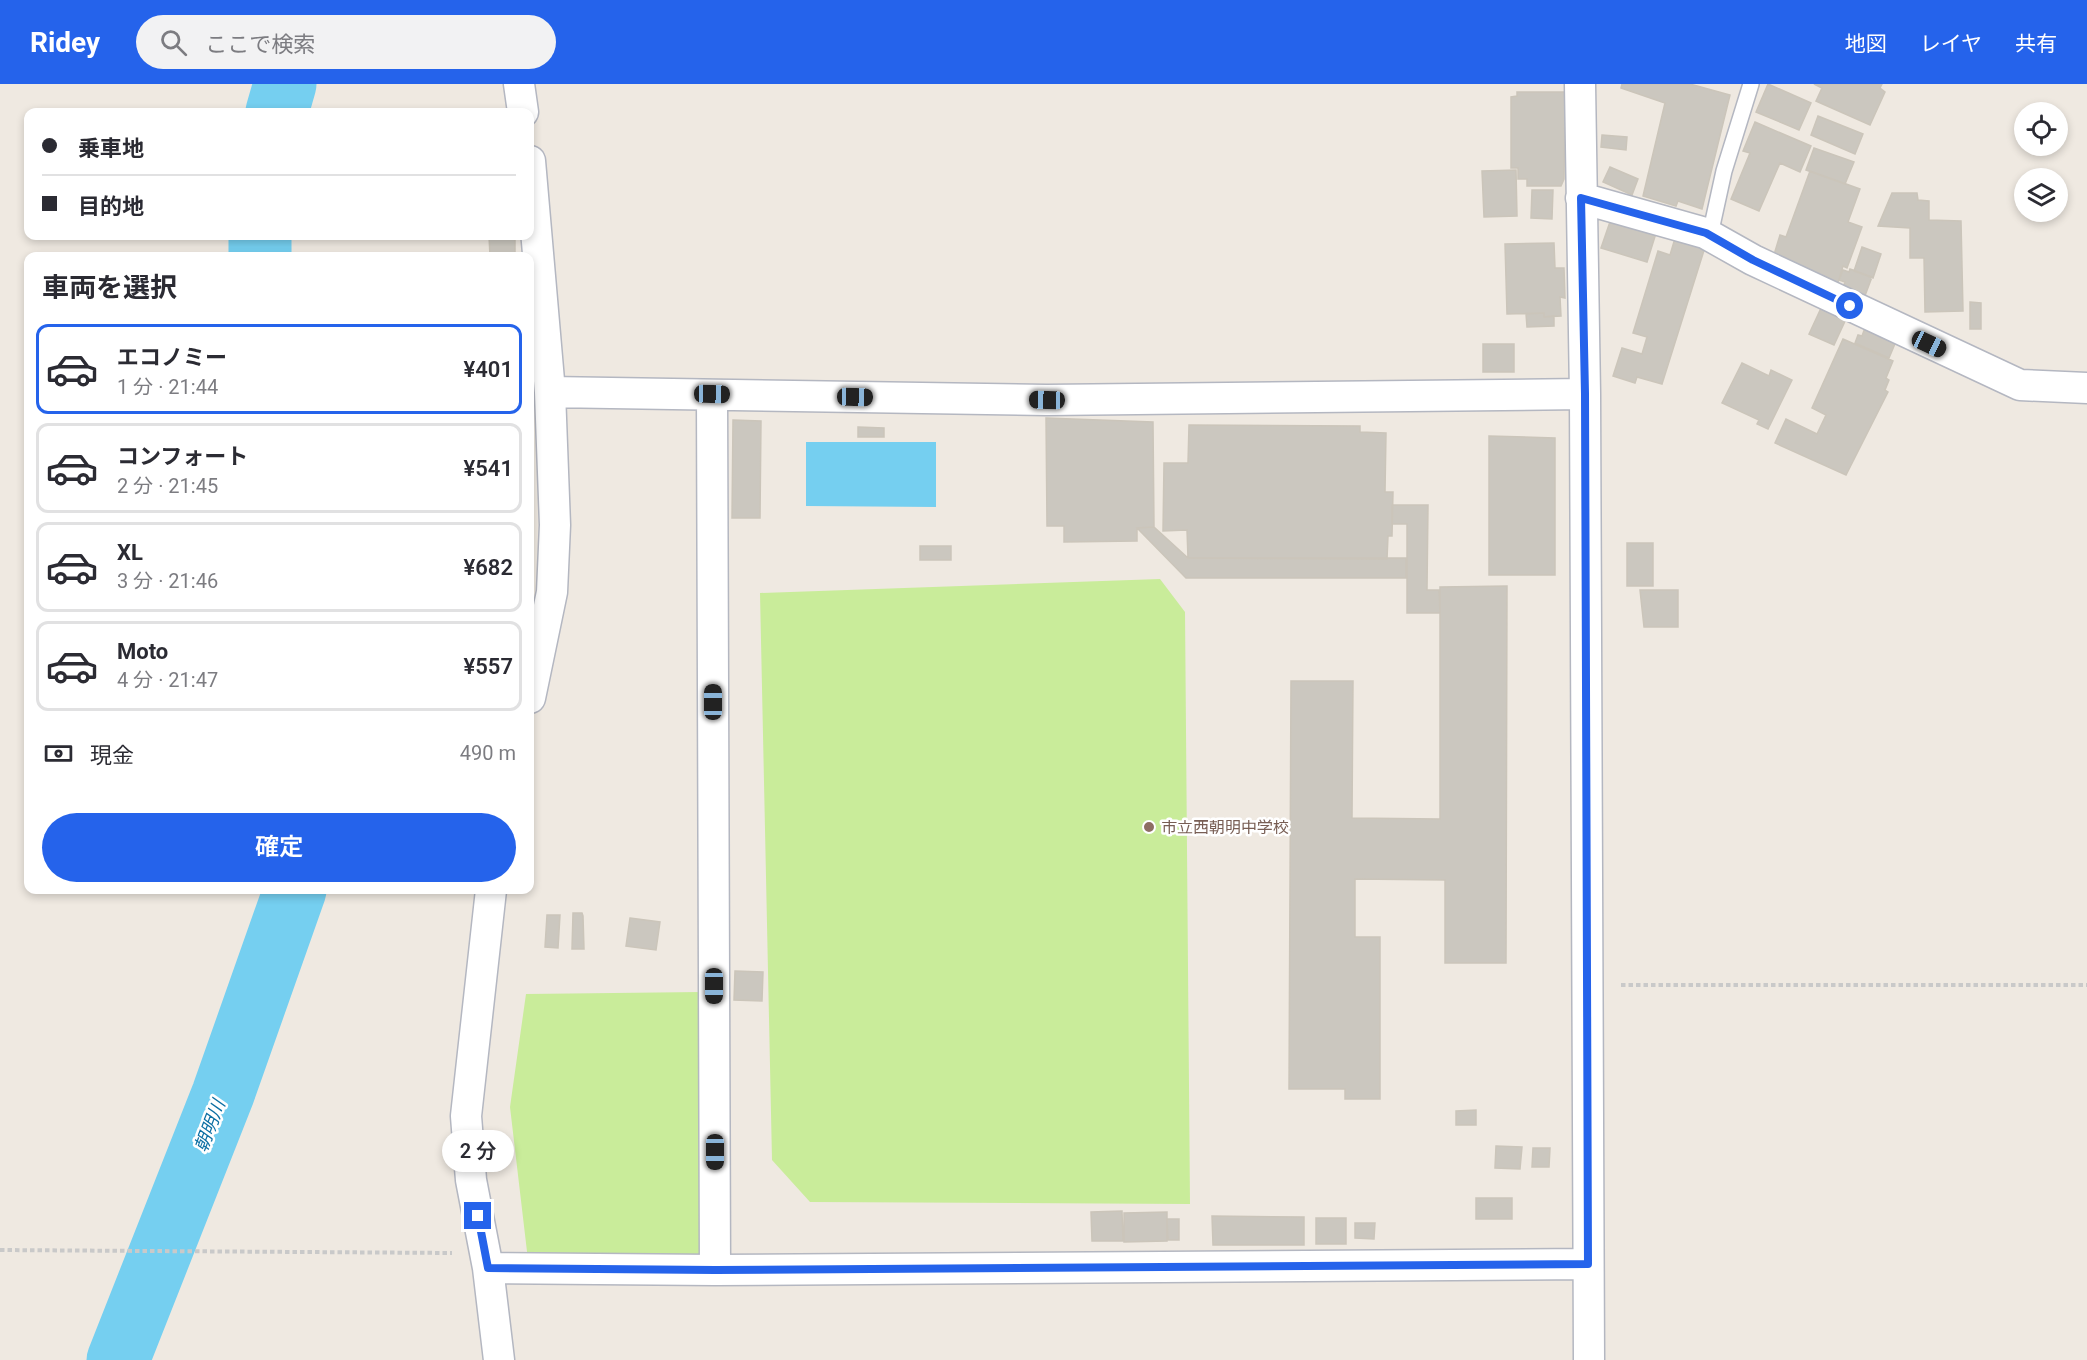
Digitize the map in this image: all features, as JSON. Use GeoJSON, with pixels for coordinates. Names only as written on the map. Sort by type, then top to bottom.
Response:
{"type":"FeatureCollection","features":[{"type":"Feature","properties":{"kind":"street"},"geometry":{"type":"LineString","coordinates":[[519,84],[522,108]]}},
{"type":"Feature","properties":{"kind":"street"},"geometry":{"type":"LineString","coordinates":[[1580,84],[1585,394],[1589,1360]]}},
{"type":"Feature","properties":{"kind":"street"},"geometry":{"type":"LineString","coordinates":[[1581,198],[1710,235],[1753,260],[1990,373],[2020,385],[2087,388]]}},
{"type":"Feature","properties":{"kind":"street"},"geometry":{"type":"LineString","coordinates":[[534,206],[550,392],[555,525],[552,592],[534,679]]}},
{"type":"Feature","properties":{"kind":"street"},"geometry":{"type":"LineString","coordinates":[[550,392],[1047,400],[1585,394]]}},
{"type":"Feature","properties":{"kind":"street"},"geometry":{"type":"LineString","coordinates":[[712,394],[715,1270]]}},
{"type":"Feature","properties":{"kind":"street"},"geometry":{"type":"LineString","coordinates":[[491,894],[466,1116],[478,1258],[500,1360]]}},
{"type":"Feature","properties":{"kind":"street"},"geometry":{"type":"LineString","coordinates":[[478,1258],[715,1270],[1588,1264]]}},
{"type":"Feature","properties":{"kind":"lane"},"geometry":{"type":"LineString","coordinates":[[1710,235],[1724,171],[1751,84]]}},
{"type":"Feature","properties":{"kind":"path"},"geometry":{"type":"LineString","coordinates":[[1587,985],[2087,985]]}},
{"type":"Feature","properties":{"kind":"path"},"geometry":{"type":"LineString","coordinates":[[0,1250],[478,1258]]}},
{"type":"Feature","properties":{"kind":"green space"},"geometry":{"type":"Polygon","coordinates":[[[1160,579],[1185,612],[1190,1204],[810,1202],[772,1160],[760,593],[1160,579]]]}},
{"type":"Feature","properties":{"kind":"green space"},"geometry":{"type":"Polygon","coordinates":[[[701,992],[702,1259],[528,1260],[510,1107],[526,994],[701,992]]]}},
{"type":"Feature","properties":{"kind":"water"},"geometry":{"type":"Polygon","coordinates":[[[806,442],[936,442],[936,507],[806,506],[806,442]]]}},
{"type":"Feature","properties":{"kind":"building"},"geometry":{"type":"Polygon","coordinates":[[[1622,84],[1690,84],[1730,95],[1702,209],[1678,201],[1676,206],[1643,196],[1665,103],[1621,88],[1622,84]]]}},
{"type":"Feature","properties":{"kind":"building"},"geometry":{"type":"Polygon","coordinates":[[[1768,84],[1811,103],[1799,130],[1756,112],[1768,84]]]}},
{"type":"Feature","properties":{"kind":"building"},"geometry":{"type":"Polygon","coordinates":[[[1814,84],[1882,84],[1880,88],[1885,92],[1870,125],[1816,101],[1822,88],[1814,84]]]}},
{"type":"Feature","properties":{"kind":"building"},"geometry":{"type":"Polygon","coordinates":[[[1517,92],[1565,92],[1564,179],[1561,186],[1527,186],[1527,179],[1518,179],[1518,168],[1511,168],[1511,97],[1517,96],[1517,92]]]}},
{"type":"Feature","properties":{"kind":"building"},"geometry":{"type":"Polygon","coordinates":[[[1818,116],[1863,134],[1855,154],[1811,135],[1818,116]]]}},
{"type":"Feature","properties":{"kind":"building"},"geometry":{"type":"Polygon","coordinates":[[[1755,122],[1811,146],[1800,172],[1780,163],[1759,211],[1731,199],[1750,153],[1743,151],[1755,122]]]}},
{"type":"Feature","properties":{"kind":"building"},"geometry":{"type":"Polygon","coordinates":[[[1602,135],[1627,137],[1626,150],[1601,147],[1602,135]]]}},
{"type":"Feature","properties":{"kind":"building"},"geometry":{"type":"Polygon","coordinates":[[[1814,148],[1854,162],[1845,184],[1806,170],[1814,148]]]}},
{"type":"Feature","properties":{"kind":"building"},"geometry":{"type":"Polygon","coordinates":[[[1610,167],[1638,179],[1632,195],[1603,182],[1610,167]]]}},
{"type":"Feature","properties":{"kind":"building"},"geometry":{"type":"Polygon","coordinates":[[[1516,170],[1517,216],[1484,217],[1482,171],[1516,170]]]}},
{"type":"Feature","properties":{"kind":"building"},"geometry":{"type":"Polygon","coordinates":[[[1810,171],[1860,189],[1848,222],[1862,227],[1847,268],[1843,266],[1836,289],[1773,258],[1780,235],[1786,237],[1810,171]]]}},
{"type":"Feature","properties":{"kind":"building"},"geometry":{"type":"Polygon","coordinates":[[[1532,190],[1553,190],[1552,219],[1531,218],[1532,190]]]}},
{"type":"Feature","properties":{"kind":"building"},"geometry":{"type":"Polygon","coordinates":[[[1892,193],[1917,193],[1918,200],[1929,201],[1929,220],[1961,221],[1963,311],[1925,312],[1924,258],[1910,258],[1910,228],[1878,226],[1892,193]]]}},
{"type":"Feature","properties":{"kind":"building"},"geometry":{"type":"Polygon","coordinates":[[[1612,216],[1657,230],[1647,262],[1601,248],[1612,216]]]}},
{"type":"Feature","properties":{"kind":"building"},"geometry":{"type":"Polygon","coordinates":[[[1676,235],[1706,244],[1662,384],[1637,377],[1635,383],[1613,376],[1622,348],[1642,354],[1647,337],[1633,333],[1658,251],[1670,255],[1676,235]]]}},
{"type":"Feature","properties":{"kind":"building"},"geometry":{"type":"Polygon","coordinates":[[[489,240],[515,240],[515,252],[490,252],[489,240]]]}},
{"type":"Feature","properties":{"kind":"building"},"geometry":{"type":"Polygon","coordinates":[[[1554,243],[1555,268],[1564,268],[1565,298],[1560,297],[1561,316],[1544,317],[1544,313],[1507,314],[1505,244],[1554,243]]]}},
{"type":"Feature","properties":{"kind":"building"},"geometry":{"type":"Polygon","coordinates":[[[1862,247],[1881,254],[1873,278],[1854,271],[1862,247]]]}},
{"type":"Feature","properties":{"kind":"building"},"geometry":{"type":"Polygon","coordinates":[[[1850,269],[1872,277],[1863,301],[1841,293],[1845,282],[1839,280],[1843,270],[1849,272],[1850,269]]]}},
{"type":"Feature","properties":{"kind":"building"},"geometry":{"type":"Polygon","coordinates":[[[1970,302],[1981,303],[1981,329],[1970,329],[1970,302]]]}},
{"type":"Feature","properties":{"kind":"building"},"geometry":{"type":"Polygon","coordinates":[[[1822,306],[1847,317],[1834,345],[1809,334],[1822,306]]]}},
{"type":"Feature","properties":{"kind":"building"},"geometry":{"type":"Polygon","coordinates":[[[1544,313],[1544,317],[1554,316],[1554,326],[1527,327],[1526,314],[1544,313]]]}},
{"type":"Feature","properties":{"kind":"building"},"geometry":{"type":"Polygon","coordinates":[[[1866,325],[1897,339],[1889,358],[1855,343],[1858,335],[1862,336],[1866,325]]]}},
{"type":"Feature","properties":{"kind":"building"},"geometry":{"type":"Polygon","coordinates":[[[1843,339],[1893,361],[1886,378],[1889,380],[1885,390],[1888,392],[1846,475],[1775,443],[1786,419],[1817,434],[1826,415],[1812,408],[1843,339]]]}},
{"type":"Feature","properties":{"kind":"building"},"geometry":{"type":"Polygon","coordinates":[[[1483,344],[1514,344],[1514,372],[1483,372],[1483,344]]]}},
{"type":"Feature","properties":{"kind":"building"},"geometry":{"type":"Polygon","coordinates":[[[1742,363],[1769,376],[1771,370],[1792,380],[1768,429],[1757,424],[1759,420],[1722,403],[1742,363]]]}},
{"type":"Feature","properties":{"kind":"building"},"geometry":{"type":"Polygon","coordinates":[[[1046,418],[1153,422],[1154,527],[1137,528],[1137,541],[1064,542],[1064,526],[1047,526],[1046,418]]]}},
{"type":"Feature","properties":{"kind":"building"},"geometry":{"type":"Polygon","coordinates":[[[733,420],[761,421],[760,518],[732,518],[733,420]]]}},
{"type":"Feature","properties":{"kind":"building"},"geometry":{"type":"Polygon","coordinates":[[[1189,425],[1360,426],[1360,432],[1386,433],[1385,492],[1393,492],[1392,536],[1388,536],[1387,559],[1188,558],[1187,530],[1163,531],[1164,463],[1188,463],[1189,425]]]}},
{"type":"Feature","properties":{"kind":"building"},"geometry":{"type":"Polygon","coordinates":[[[858,427],[884,428],[884,437],[858,437],[858,427]]]}},
{"type":"Feature","properties":{"kind":"building"},"geometry":{"type":"Polygon","coordinates":[[[1489,436],[1555,438],[1555,575],[1489,575],[1489,436]]]}},
{"type":"Feature","properties":{"kind":"building"},"geometry":{"type":"Polygon","coordinates":[[[1392,505],[1428,505],[1427,590],[1439,590],[1440,613],[1407,613],[1407,524],[1392,524],[1392,505]]]}},
{"type":"Feature","properties":{"kind":"building"},"geometry":{"type":"Polygon","coordinates":[[[1154,527],[1188,558],[1406,558],[1406,578],[1186,578],[1137,528],[1154,527]]]}},
{"type":"Feature","properties":{"kind":"building"},"geometry":{"type":"Polygon","coordinates":[[[1627,543],[1653,543],[1653,586],[1627,586],[1627,543]]]}},
{"type":"Feature","properties":{"kind":"building"},"geometry":{"type":"Polygon","coordinates":[[[920,546],[951,546],[951,560],[920,560],[920,546]]]}},
{"type":"Feature","properties":{"kind":"building"},"geometry":{"type":"Polygon","coordinates":[[[1507,586],[1506,963],[1445,963],[1445,880],[1355,879],[1355,937],[1380,937],[1380,1099],[1345,1099],[1345,1089],[1289,1089],[1291,681],[1353,681],[1352,818],[1440,819],[1440,587],[1507,586]]]}},
{"type":"Feature","properties":{"kind":"building"},"geometry":{"type":"Polygon","coordinates":[[[1640,590],[1678,590],[1678,627],[1644,627],[1640,590]]]}},
{"type":"Feature","properties":{"kind":"building"},"geometry":{"type":"Polygon","coordinates":[[[573,913],[582,913],[583,916],[584,949],[572,949],[573,913]]]}},
{"type":"Feature","properties":{"kind":"building"},"geometry":{"type":"Polygon","coordinates":[[[547,915],[560,915],[558,948],[545,947],[547,915]]]}},
{"type":"Feature","properties":{"kind":"building"},"geometry":{"type":"Polygon","coordinates":[[[630,918],[660,922],[656,950],[626,946],[630,918]]]}},
{"type":"Feature","properties":{"kind":"building"},"geometry":{"type":"Polygon","coordinates":[[[735,971],[763,972],[762,1001],[734,1000],[735,971]]]}},
{"type":"Feature","properties":{"kind":"building"},"geometry":{"type":"Polygon","coordinates":[[[1476,1110],[1476,1125],[1456,1125],[1456,1111],[1476,1110]]]}},
{"type":"Feature","properties":{"kind":"building"},"geometry":{"type":"Polygon","coordinates":[[[1496,1146],[1522,1147],[1520,1169],[1495,1168],[1496,1146]]]}},
{"type":"Feature","properties":{"kind":"building"},"geometry":{"type":"Polygon","coordinates":[[[1533,1148],[1550,1148],[1549,1167],[1532,1167],[1533,1148]]]}},
{"type":"Feature","properties":{"kind":"building"},"geometry":{"type":"Polygon","coordinates":[[[1476,1198],[1512,1198],[1512,1219],[1476,1219],[1476,1198]]]}},
{"type":"Feature","properties":{"kind":"building"},"geometry":{"type":"Polygon","coordinates":[[[1122,1211],[1123,1241],[1092,1241],[1091,1212],[1122,1211]]]}},
{"type":"Feature","properties":{"kind":"building"},"geometry":{"type":"Polygon","coordinates":[[[1167,1212],[1167,1241],[1124,1242],[1124,1213],[1167,1212]]]}},
{"type":"Feature","properties":{"kind":"building"},"geometry":{"type":"Polygon","coordinates":[[[1212,1216],[1304,1217],[1304,1245],[1213,1245],[1212,1216]]]}},
{"type":"Feature","properties":{"kind":"building"},"geometry":{"type":"Polygon","coordinates":[[[1316,1218],[1346,1218],[1346,1244],[1316,1244],[1316,1218]]]}},
{"type":"Feature","properties":{"kind":"building"},"geometry":{"type":"Polygon","coordinates":[[[1167,1219],[1179,1219],[1179,1240],[1168,1240],[1167,1219]]]}},
{"type":"Feature","properties":{"kind":"building"},"geometry":{"type":"Polygon","coordinates":[[[1355,1223],[1375,1223],[1374,1239],[1355,1238],[1355,1223]]]}},
{"type":"Feature","properties":{"kind":"waterway","name":"朝明川"},"geometry":{"type":"LineString","coordinates":[[278,108],[285,84]]}},
{"type":"Feature","properties":{"kind":"waterway","name":"朝明川"},"geometry":{"type":"LineString","coordinates":[[260,240],[260,252]]}},
{"type":"Feature","properties":{"kind":"waterway","name":"朝明川"},"geometry":{"type":"LineString","coordinates":[[118,1360],[223,1094],[294,894]]}},
{"type":"Feature","properties":{"kind":"place","name":"市立西朝明中学校"},"geometry":{"type":"Point","coordinates":[1149,827]}},
{"type":"Feature","properties":{"kind":"route"},"geometry":{"type":"LineString","coordinates":[[478,1216],[488,1268],[715,1270],[1588,1264],[1585,394],[1581,198],[1706,233],[1753,260],[1850,306]]}}]}
